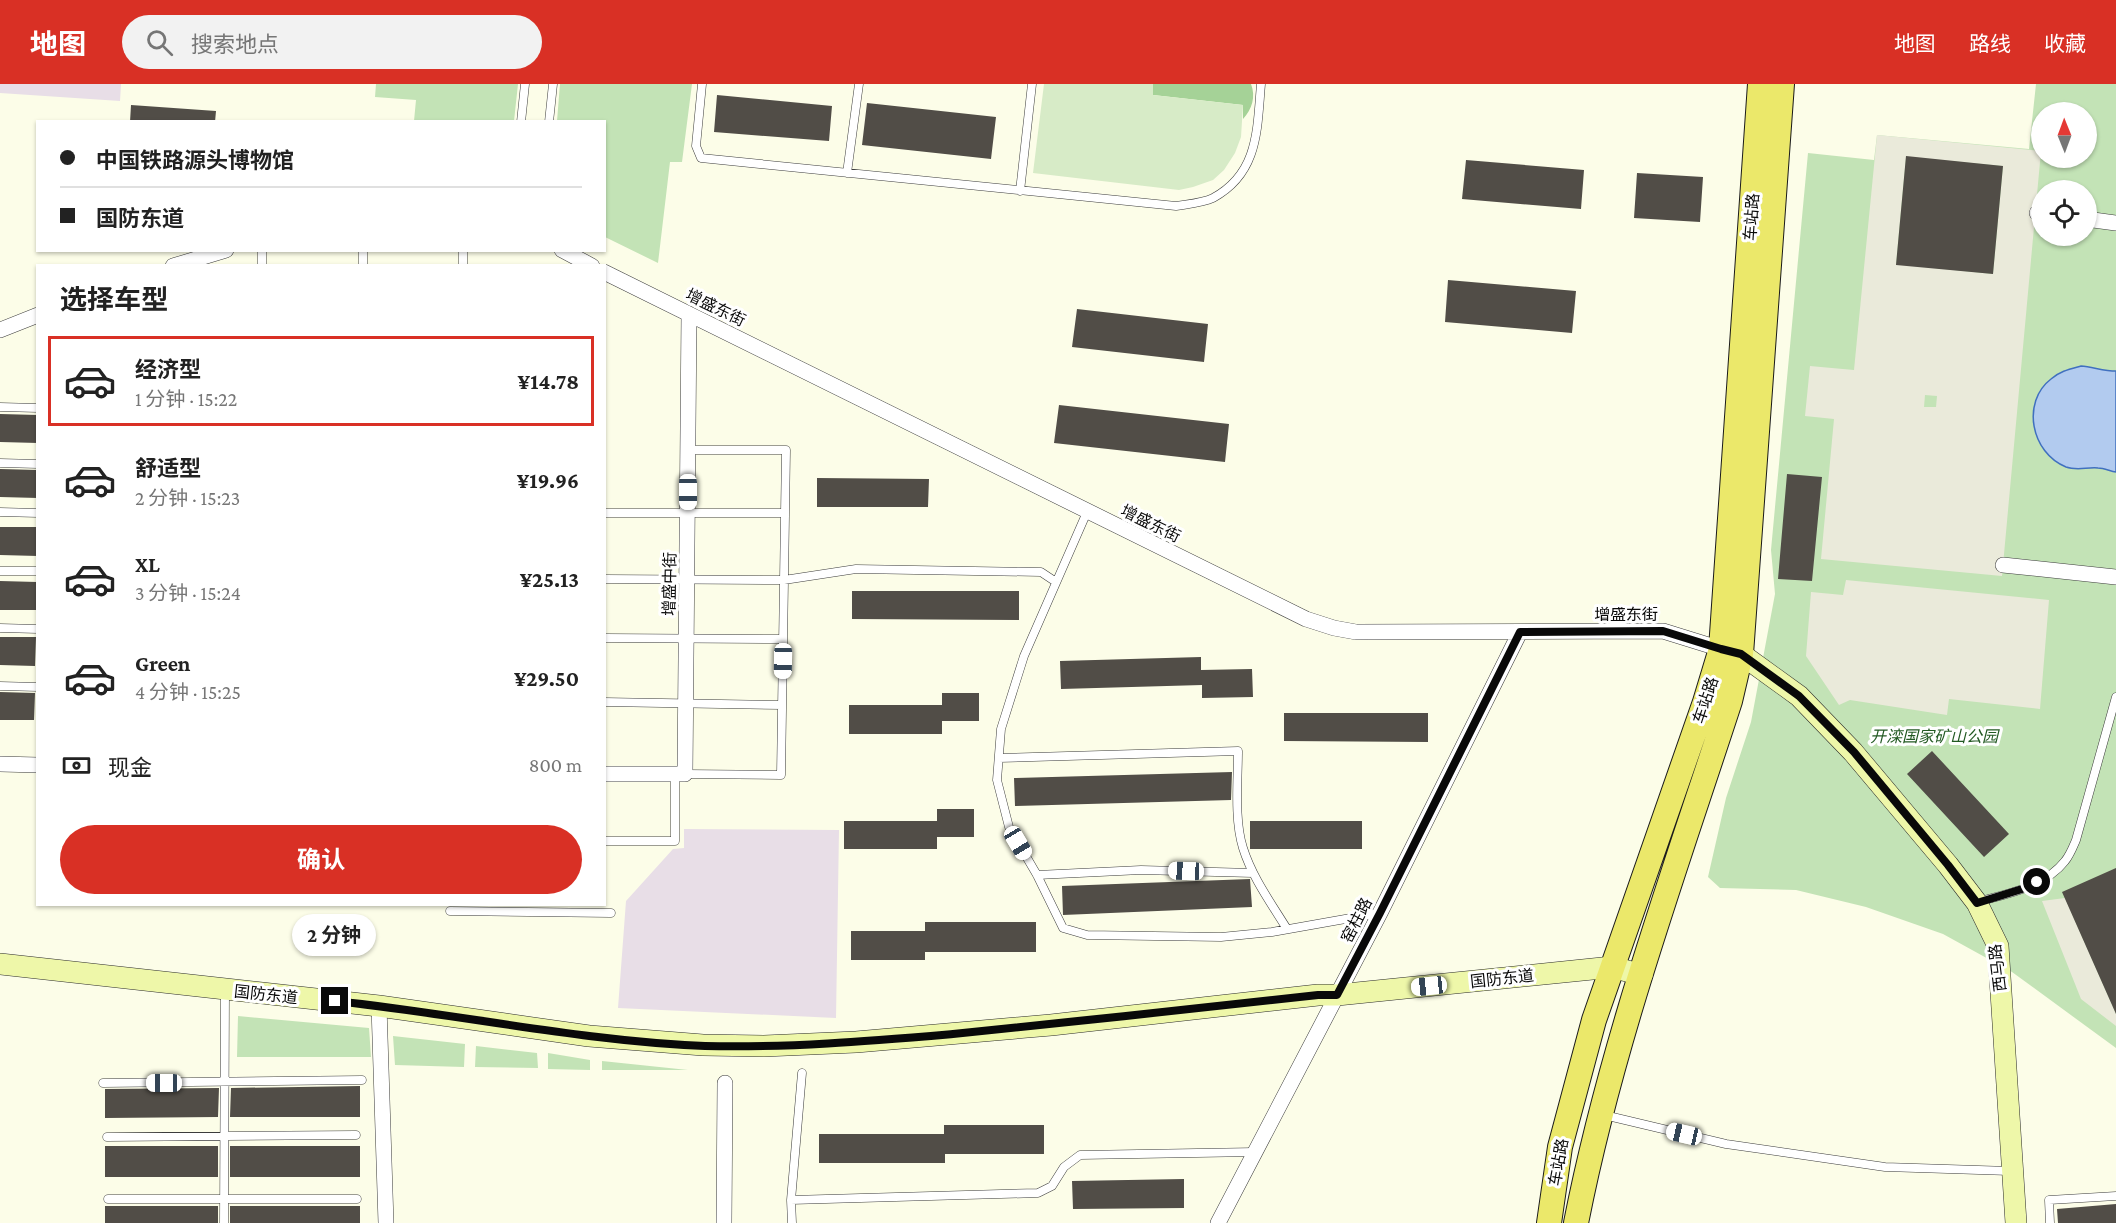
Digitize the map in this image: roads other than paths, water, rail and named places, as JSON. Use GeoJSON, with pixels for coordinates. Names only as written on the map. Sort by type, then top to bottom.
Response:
{"type":"FeatureCollection","features":[{"type":"Feature","properties":{"kind":"main road","name":"车站路"},"geometry":{"type":"LineString","coordinates":[[1576,1223],[1599,1114],[1624,1027],[1730,701],[1760,84]]}},
{"type":"Feature","properties":{"kind":"main road","name":"车站路"},"geometry":{"type":"LineString","coordinates":[[1549,1223],[1560,1147],[1594,1020],[1705,702],[1731,651],[1782,84]]}},
{"type":"Feature","properties":{"kind":"street"},"geometry":{"type":"LineString","coordinates":[[2097,220],[2116,223]]}},
{"type":"Feature","properties":{"kind":"street"},"geometry":{"type":"LineString","coordinates":[[180,264],[219,252]]}},
{"type":"Feature","properties":{"kind":"street"},"geometry":{"type":"LineString","coordinates":[[566,252],[588,264]]}},
{"type":"Feature","properties":{"kind":"street","name":"增盛东街"},"geometry":{"type":"LineString","coordinates":[[606,273],[1306,619],[1356,632],[1663,631],[1731,651]]}},
{"type":"Feature","properties":{"kind":"street","name":"增盛中街"},"geometry":{"type":"LineString","coordinates":[[680,774],[686,704],[689,314]]}},
{"type":"Feature","properties":{"kind":"street"},"geometry":{"type":"LineString","coordinates":[[0,330],[36,316]]}},
{"type":"Feature","properties":{"kind":"street"},"geometry":{"type":"LineString","coordinates":[[2003,565],[2116,577]]}},
{"type":"Feature","properties":{"kind":"street","name":"窑柱路"},"geometry":{"type":"LineString","coordinates":[[1218,1223],[1380,913],[1520,632]]}},
{"type":"Feature","properties":{"kind":"street","name":"西马路"},"geometry":{"type":"LineString","coordinates":[[1731,651],[1799,696],[1854,752],[1977,903],[1998,946],[2016,1223]]}},
{"type":"Feature","properties":{"kind":"street"},"geometry":{"type":"LineString","coordinates":[[0,764],[36,765]]}},
{"type":"Feature","properties":{"kind":"street"},"geometry":{"type":"LineString","coordinates":[[606,774],[680,774]]}},
{"type":"Feature","properties":{"kind":"street","name":"国防东道"},"geometry":{"type":"LineString","coordinates":[[0,964],[379,1006],[589,1036],[703,1046],[764,1046],[914,1037],[1612,967],[1642,975]]}},
{"type":"Feature","properties":{"kind":"street"},"geometry":{"type":"LineString","coordinates":[[379,1006],[386,1223]]}},
{"type":"Feature","properties":{"kind":"street"},"geometry":{"type":"LineString","coordinates":[[724,1083],[724,1223]]}},
{"type":"Feature","properties":{"kind":"lane"},"geometry":{"type":"LineString","coordinates":[[521,120],[525,84]]}},
{"type":"Feature","properties":{"kind":"lane"},"geometry":{"type":"LineString","coordinates":[[549,120],[553,84]]}},
{"type":"Feature","properties":{"kind":"lane"},"geometry":{"type":"LineString","coordinates":[[702,84],[696,146],[700,158],[1176,206],[1212,199],[1237,181],[1255,147],[1261,84]]}},
{"type":"Feature","properties":{"kind":"lane"},"geometry":{"type":"LineString","coordinates":[[847,173],[859,84]]}},
{"type":"Feature","properties":{"kind":"lane"},"geometry":{"type":"LineString","coordinates":[[1020,191],[1032,84]]}},
{"type":"Feature","properties":{"kind":"lane"},"geometry":{"type":"LineString","coordinates":[[0,407],[36,408]]}},
{"type":"Feature","properties":{"kind":"lane"},"geometry":{"type":"LineString","coordinates":[[606,841],[675,841],[680,774],[781,775],[786,450],[688,450]]}},
{"type":"Feature","properties":{"kind":"lane"},"geometry":{"type":"LineString","coordinates":[[0,463],[36,464]]}},
{"type":"Feature","properties":{"kind":"lane"},"geometry":{"type":"LineString","coordinates":[[0,512],[36,513]]}},
{"type":"Feature","properties":{"kind":"lane"},"geometry":{"type":"LineString","coordinates":[[1087,512],[1023,656],[1001,729],[997,780],[1009,827],[1037,875],[1063,928],[1087,935],[1221,937],[1287,929],[1380,913]]}},
{"type":"Feature","properties":{"kind":"lane"},"geometry":{"type":"LineString","coordinates":[[606,513],[785,513]]}},
{"type":"Feature","properties":{"kind":"lane"},"geometry":{"type":"LineString","coordinates":[[606,579],[784,580],[856,569],[1041,572],[1056,582]]}},
{"type":"Feature","properties":{"kind":"lane"},"geometry":{"type":"LineString","coordinates":[[0,571],[36,571]]}},
{"type":"Feature","properties":{"kind":"lane"},"geometry":{"type":"LineString","coordinates":[[0,628],[36,629]]}},
{"type":"Feature","properties":{"kind":"lane"},"geometry":{"type":"LineString","coordinates":[[606,638],[783,639]]}},
{"type":"Feature","properties":{"kind":"lane"},"geometry":{"type":"LineString","coordinates":[[0,686],[36,687]]}},
{"type":"Feature","properties":{"kind":"lane"},"geometry":{"type":"LineString","coordinates":[[1977,903],[2022,889],[2051,874],[2065,861],[2076,840],[2116,697]]}},
{"type":"Feature","properties":{"kind":"lane"},"geometry":{"type":"LineString","coordinates":[[606,702],[782,705]]}},
{"type":"Feature","properties":{"kind":"lane"},"geometry":{"type":"LineString","coordinates":[[999,758],[1238,751],[1239,821],[1242,846],[1253,873],[1287,929]]}},
{"type":"Feature","properties":{"kind":"lane"},"geometry":{"type":"LineString","coordinates":[[1037,875],[1141,870],[1253,873]]}},
{"type":"Feature","properties":{"kind":"lane"},"geometry":{"type":"LineString","coordinates":[[450,911],[527,908],[611,913]]}},
{"type":"Feature","properties":{"kind":"lane"},"geometry":{"type":"LineString","coordinates":[[224,1223],[225,990]]}},
{"type":"Feature","properties":{"kind":"lane"},"geometry":{"type":"LineString","coordinates":[[792,1223],[791,1200],[802,1073]]}},
{"type":"Feature","properties":{"kind":"lane"},"geometry":{"type":"LineString","coordinates":[[103,1083],[362,1080]]}},
{"type":"Feature","properties":{"kind":"lane"},"geometry":{"type":"LineString","coordinates":[[1599,1114],[1726,1144],[1885,1167],[2012,1171]]}},
{"type":"Feature","properties":{"kind":"lane"},"geometry":{"type":"LineString","coordinates":[[107,1137],[356,1135]]}},
{"type":"Feature","properties":{"kind":"lane"},"geometry":{"type":"LineString","coordinates":[[791,1200],[1038,1193],[1052,1186],[1064,1167],[1080,1155],[1255,1152]]}},
{"type":"Feature","properties":{"kind":"lane"},"geometry":{"type":"LineString","coordinates":[[2050,1223],[2049,1200],[2116,1196]]}},
{"type":"Feature","properties":{"kind":"lane"},"geometry":{"type":"LineString","coordinates":[[108,1199],[357,1199]]}},
{"type":"Feature","properties":{"kind":"water"},"geometry":{"type":"Polygon","coordinates":[[[2081,366],[2116,371],[2116,472],[2100,468],[2066,467],[2045,451],[2038,439],[2033,413],[2042,389],[2058,374],[2081,366]]]}},
{"type":"Feature","properties":{"kind":"park label","name":"开滦国家矿山公园"},"geometry":{"type":"Point","coordinates":[1934,736]}}]}
